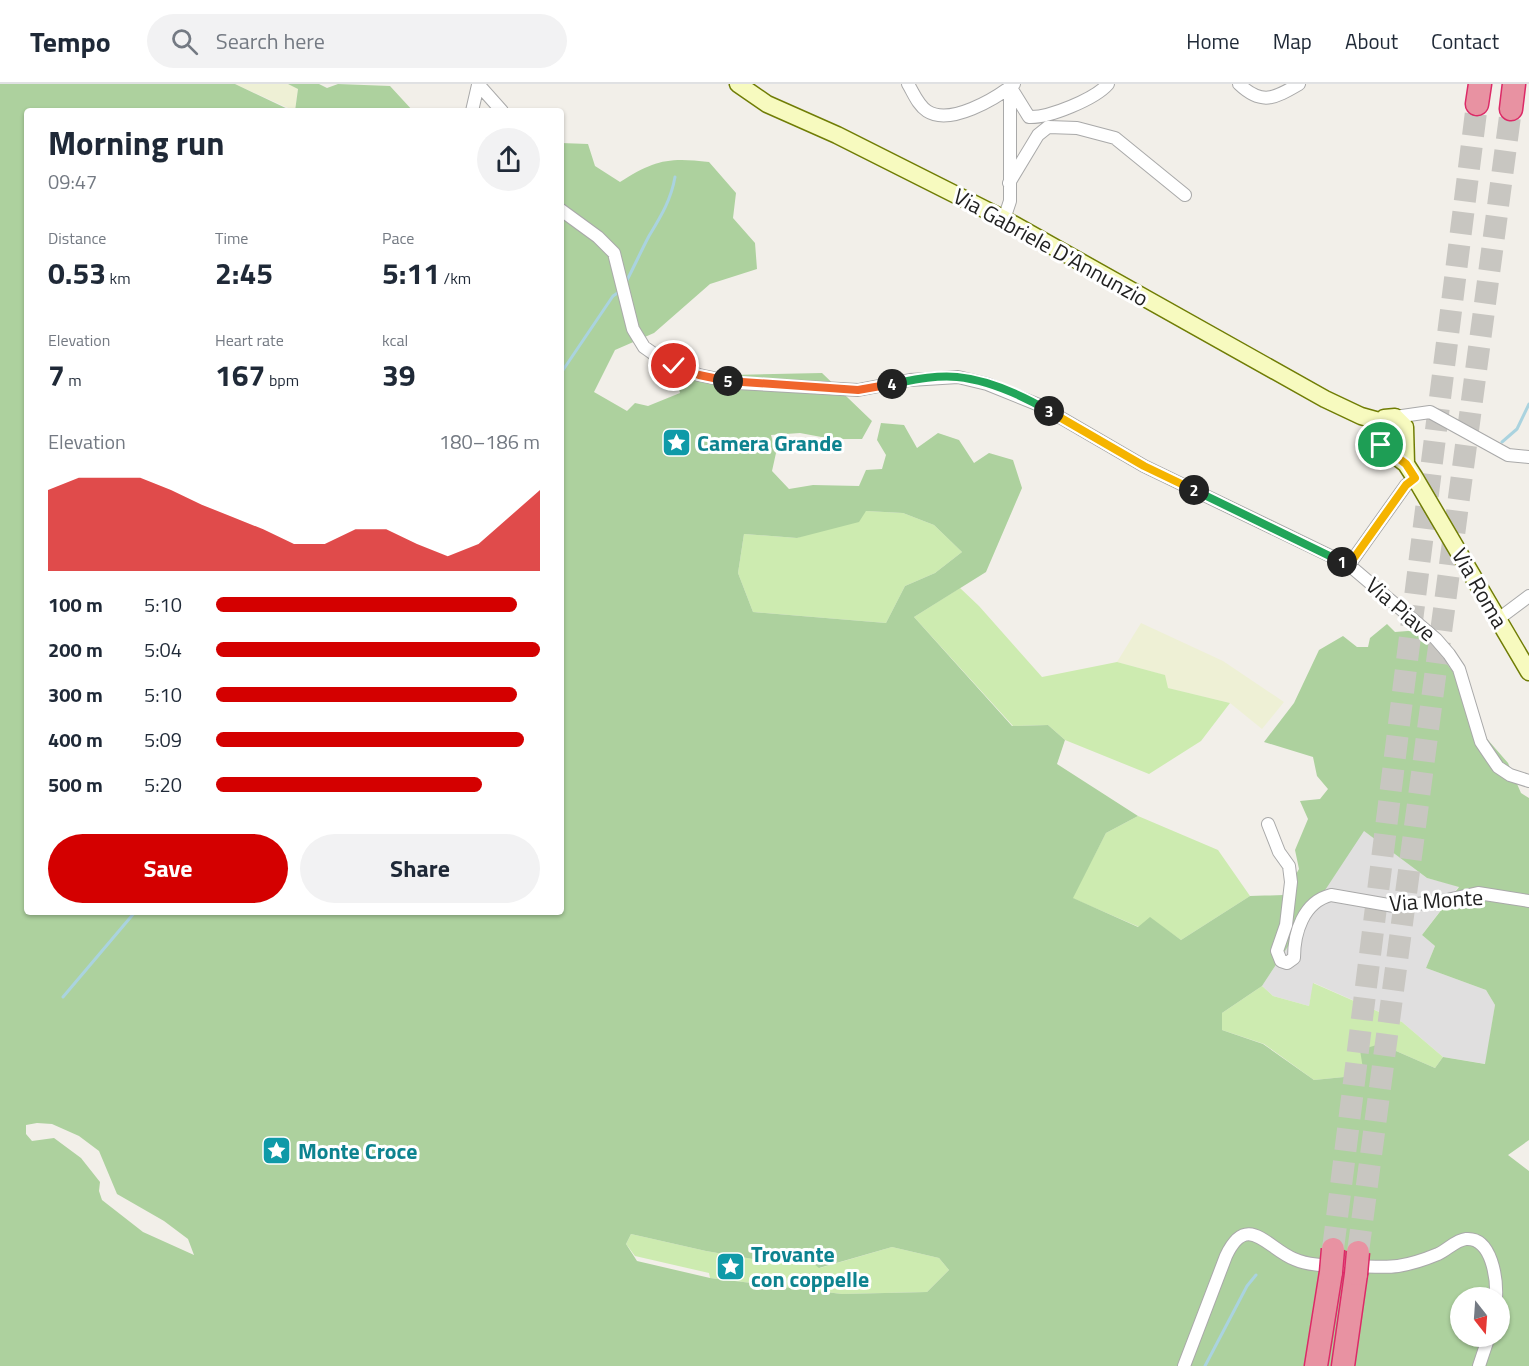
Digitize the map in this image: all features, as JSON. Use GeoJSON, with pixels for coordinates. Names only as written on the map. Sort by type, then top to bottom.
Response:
{"type":"FeatureCollection","features":[{"type":"Feature","properties":{"kind":"highway"},"geometry":{"type":"LineString","coordinates":[[1511,109],[1514,84]]}},
{"type":"Feature","properties":{"kind":"highway"},"geometry":{"type":"LineString","coordinates":[[1316,1366],[1333,1248]]}},
{"type":"Feature","properties":{"kind":"highway"},"geometry":{"type":"LineString","coordinates":[[1343,1366],[1357,1263]]}},
{"type":"Feature","properties":{"kind":"main road","name":"Via Gabriele D'Annunzio"},"geometry":{"type":"LineString","coordinates":[[738,84],[767,104],[837,135],[1004,219],[1361,416],[1383,423]]}},
{"type":"Feature","properties":{"kind":"main road"},"geometry":{"type":"LineString","coordinates":[[1402,422],[1410,471],[1387,448],[1377,442],[1383,423],[1402,422]]}},
{"type":"Feature","properties":{"kind":"main road"},"geometry":{"type":"LineString","coordinates":[[1387,448],[1398,446],[1405,435]]}},
{"type":"Feature","properties":{"kind":"main road","name":"Via Roma"},"geometry":{"type":"LineString","coordinates":[[1410,471],[1432,504],[1529,672]]}},
{"type":"Feature","properties":{"kind":"street"},"geometry":{"type":"LineString","coordinates":[[908,84],[925,110],[943,116],[964,112],[1012,85]]}},
{"type":"Feature","properties":{"kind":"street"},"geometry":{"type":"LineString","coordinates":[[1012,85],[1029,117],[1039,118],[1087,98],[1108,84]]}},
{"type":"Feature","properties":{"kind":"street"},"geometry":{"type":"LineString","coordinates":[[1239,84],[1247,92],[1263,99],[1278,97],[1299,84]]}},
{"type":"Feature","properties":{"kind":"street"},"geometry":{"type":"LineString","coordinates":[[473,108],[478,85]]}},
{"type":"Feature","properties":{"kind":"street"},"geometry":{"type":"LineString","coordinates":[[478,85],[499,108]]}},
{"type":"Feature","properties":{"kind":"street"},"geometry":{"type":"LineString","coordinates":[[1004,219],[1010,201],[1012,85]]}},
{"type":"Feature","properties":{"kind":"street"},"geometry":{"type":"LineString","coordinates":[[1010,183],[1038,135],[1048,127],[1068,128],[1115,138],[1185,195]]}},
{"type":"Feature","properties":{"kind":"street","name":"Via Piave"},"geometry":{"type":"LineString","coordinates":[[564,212],[598,237],[614,253],[633,329],[638,339],[653,355],[668,364],[699,375],[737,383],[828,389],[858,390],[920,379],[958,377],[987,384],[1039,405],[1144,466],[1349,565],[1436,639],[1449,654],[1459,669],[1481,742],[1498,767],[1510,775],[1529,782]]}},
{"type":"Feature","properties":{"kind":"street"},"geometry":{"type":"LineString","coordinates":[[1383,423],[1430,412],[1508,455],[1529,457]]}},
{"type":"Feature","properties":{"kind":"street"},"geometry":{"type":"LineString","coordinates":[[1405,435],[1415,416]]}},
{"type":"Feature","properties":{"kind":"street"},"geometry":{"type":"LineString","coordinates":[[1349,565],[1406,485],[1410,471]]}},
{"type":"Feature","properties":{"kind":"street"},"geometry":{"type":"LineString","coordinates":[[1497,620],[1529,596]]}},
{"type":"Feature","properties":{"kind":"street","name":"Via Monte"},"geometry":{"type":"LineString","coordinates":[[1268,824],[1278,852],[1289,866],[1291,882],[1286,925],[1277,951],[1281,961],[1287,963],[1294,958],[1294,941],[1301,919],[1317,902],[1331,895],[1394,906],[1438,902],[1478,893],[1529,901]]}},
{"type":"Feature","properties":{"kind":"street"},"geometry":{"type":"LineString","coordinates":[[1184,1366],[1226,1256],[1233,1241],[1243,1236],[1254,1234],[1266,1239],[1294,1260],[1311,1265],[1381,1267],[1399,1266],[1438,1254],[1463,1239],[1471,1239],[1485,1248],[1497,1287]]}},
{"type":"Feature","properties":{"kind":"street"},"geometry":{"type":"LineString","coordinates":[[1479,1366],[1486,1347]]}},
{"type":"Feature","properties":{"kind":"shaded area"},"geometry":{"type":"Polygon","coordinates":[[[1363,830],[1427,878],[1459,886],[1422,935],[1435,946],[1426,968],[1486,990],[1495,1005],[1486,1064],[1443,1057],[1402,1022],[1314,983],[1309,1006],[1273,996],[1262,986],[1363,830]]]}},
{"type":"Feature","properties":{"kind":"green space"},"geometry":{"type":"Polygon","coordinates":[[[0,84],[235,84],[286,108],[24,108],[24,915],[564,915],[564,143],[588,144],[595,166],[620,182],[643,169],[662,162],[683,160],[709,162],[736,193],[733,218],[755,243],[757,269],[710,284],[654,333],[615,350],[594,392],[627,411],[635,403],[648,406],[680,393],[677,382],[732,375],[822,373],[872,421],[862,439],[832,439],[800,433],[771,435],[776,453],[772,471],[789,489],[813,485],[859,486],[866,470],[882,469],[886,455],[877,440],[881,423],[904,425],[917,448],[938,433],[959,440],[974,463],[989,453],[1013,460],[1022,488],[986,572],[914,617],[1012,726],[1048,725],[1065,740],[1057,764],[1138,816],[1106,833],[1073,898],[1138,927],[1150,917],[1181,940],[1250,896],[1284,895],[1299,869],[1295,850],[1308,819],[1300,801],[1320,799],[1328,789],[1317,776],[1313,757],[1264,742],[1294,703],[1319,650],[1343,636],[1357,647],[1368,647],[1370,638],[1387,624],[1395,632],[1420,630],[1454,673],[1481,732],[1508,763],[1521,793],[1529,798],[1529,1140],[1508,1155],[1529,1171],[1529,1366],[0,1366],[0,84]],[[866,511],[859,522],[797,538],[744,534],[738,573],[753,612],[886,623],[905,586],[935,573],[962,552],[934,525],[903,513],[866,511]],[[1364,831],[1262,986],[1222,1013],[1222,1030],[1263,1044],[1314,1080],[1364,1075],[1360,1050],[1380,1044],[1435,1068],[1443,1057],[1485,1064],[1495,1005],[1486,990],[1426,968],[1435,946],[1422,935],[1459,887],[1427,878],[1364,831]],[[52,1124],[26,1125],[26,1134],[32,1141],[54,1138],[81,1158],[100,1182],[99,1191],[102,1200],[143,1232],[194,1255],[188,1239],[164,1221],[117,1194],[99,1151],[79,1136],[52,1124]],[[631,1234],[626,1244],[637,1261],[710,1278],[842,1294],[927,1292],[949,1270],[939,1258],[892,1247],[819,1268],[803,1255],[783,1253],[770,1262],[706,1251],[631,1234]]]}},
{"type":"Feature","properties":{"kind":"green space"},"geometry":{"type":"Polygon","coordinates":[[[235,84],[288,84],[298,88],[295,108],[288,108],[235,84]]]}},
{"type":"Feature","properties":{"kind":"green space"},"geometry":{"type":"Polygon","coordinates":[[[288,84],[319,84],[327,88],[338,84],[390,86],[410,108],[295,108],[298,89],[288,84]]]}},
{"type":"Feature","properties":{"kind":"green space"},"geometry":{"type":"Polygon","coordinates":[[[866,511],[903,513],[934,525],[962,552],[935,573],[905,586],[886,623],[753,612],[738,573],[744,534],[797,538],[866,511]]]}},
{"type":"Feature","properties":{"kind":"green space"},"geometry":{"type":"Polygon","coordinates":[[[960,588],[1042,677],[1117,662],[1165,675],[1168,688],[1230,703],[1201,741],[1149,774],[1065,740],[1048,725],[1013,726],[914,617],[960,588]]]}},
{"type":"Feature","properties":{"kind":"green space"},"geometry":{"type":"Polygon","coordinates":[[[1141,623],[1223,661],[1284,702],[1262,729],[1230,703],[1167,688],[1164,675],[1117,662],[1141,623]]]}},
{"type":"Feature","properties":{"kind":"green space"},"geometry":{"type":"Polygon","coordinates":[[[1138,816],[1218,850],[1250,896],[1181,940],[1150,918],[1139,927],[1072,898],[1106,833],[1138,816]]]}},
{"type":"Feature","properties":{"kind":"green space"},"geometry":{"type":"Polygon","coordinates":[[[1313,983],[1402,1022],[1443,1057],[1435,1068],[1380,1044],[1364,1075],[1314,1080],[1264,1044],[1222,1030],[1222,1013],[1262,986],[1273,996],[1309,1006],[1313,983]]]}},
{"type":"Feature","properties":{"kind":"green space"},"geometry":{"type":"Polygon","coordinates":[[[631,1234],[706,1251],[770,1262],[783,1253],[803,1255],[820,1268],[892,1247],[939,1258],[949,1270],[927,1292],[842,1294],[710,1278],[709,1273],[635,1256],[626,1244],[631,1234]]]}},
{"type":"Feature","properties":{"kind":"waterway"},"geometry":{"type":"LineString","coordinates":[[626,282],[665,208],[675,177]]}},
{"type":"Feature","properties":{"kind":"waterway"},"geometry":{"type":"LineString","coordinates":[[564,369],[613,296],[619,292]]}},
{"type":"Feature","properties":{"kind":"waterway"},"geometry":{"type":"LineString","coordinates":[[1502,442],[1517,429],[1529,404]]}},
{"type":"Feature","properties":{"kind":"waterway"},"geometry":{"type":"LineString","coordinates":[[63,997],[132,915]]}},
{"type":"Feature","properties":{"kind":"waterway"},"geometry":{"type":"LineString","coordinates":[[1205,1366],[1247,1286],[1256,1275]]}},
{"type":"Feature","properties":{"kind":"tunnel"},"geometry":{"type":"LineString","coordinates":[[1333,1249],[1477,104]]}},
{"type":"Feature","properties":{"kind":"tunnel"},"geometry":{"type":"LineString","coordinates":[[1358,1252],[1511,109]]}},
{"type":"Feature","properties":{"kind":"place","name":"Camera Grande"},"geometry":{"type":"Point","coordinates":[676,443]}},
{"type":"Feature","properties":{"kind":"place","name":"Monte Croce"},"geometry":{"type":"Point","coordinates":[277,1151]}},
{"type":"Feature","properties":{"kind":"place","name":"Trovante con coppelle"},"geometry":{"type":"Point","coordinates":[730,1267]}},
{"type":"Feature","properties":{"kind":"route"},"geometry":{"type":"LineString","coordinates":[[674,366],[699,375],[737,383],[828,389],[858,390],[938,377],[958,377],[987,384],[1039,405],[1144,466],[1349,565],[1406,485],[1415,478],[1406,464],[1381,445]]}}]}
